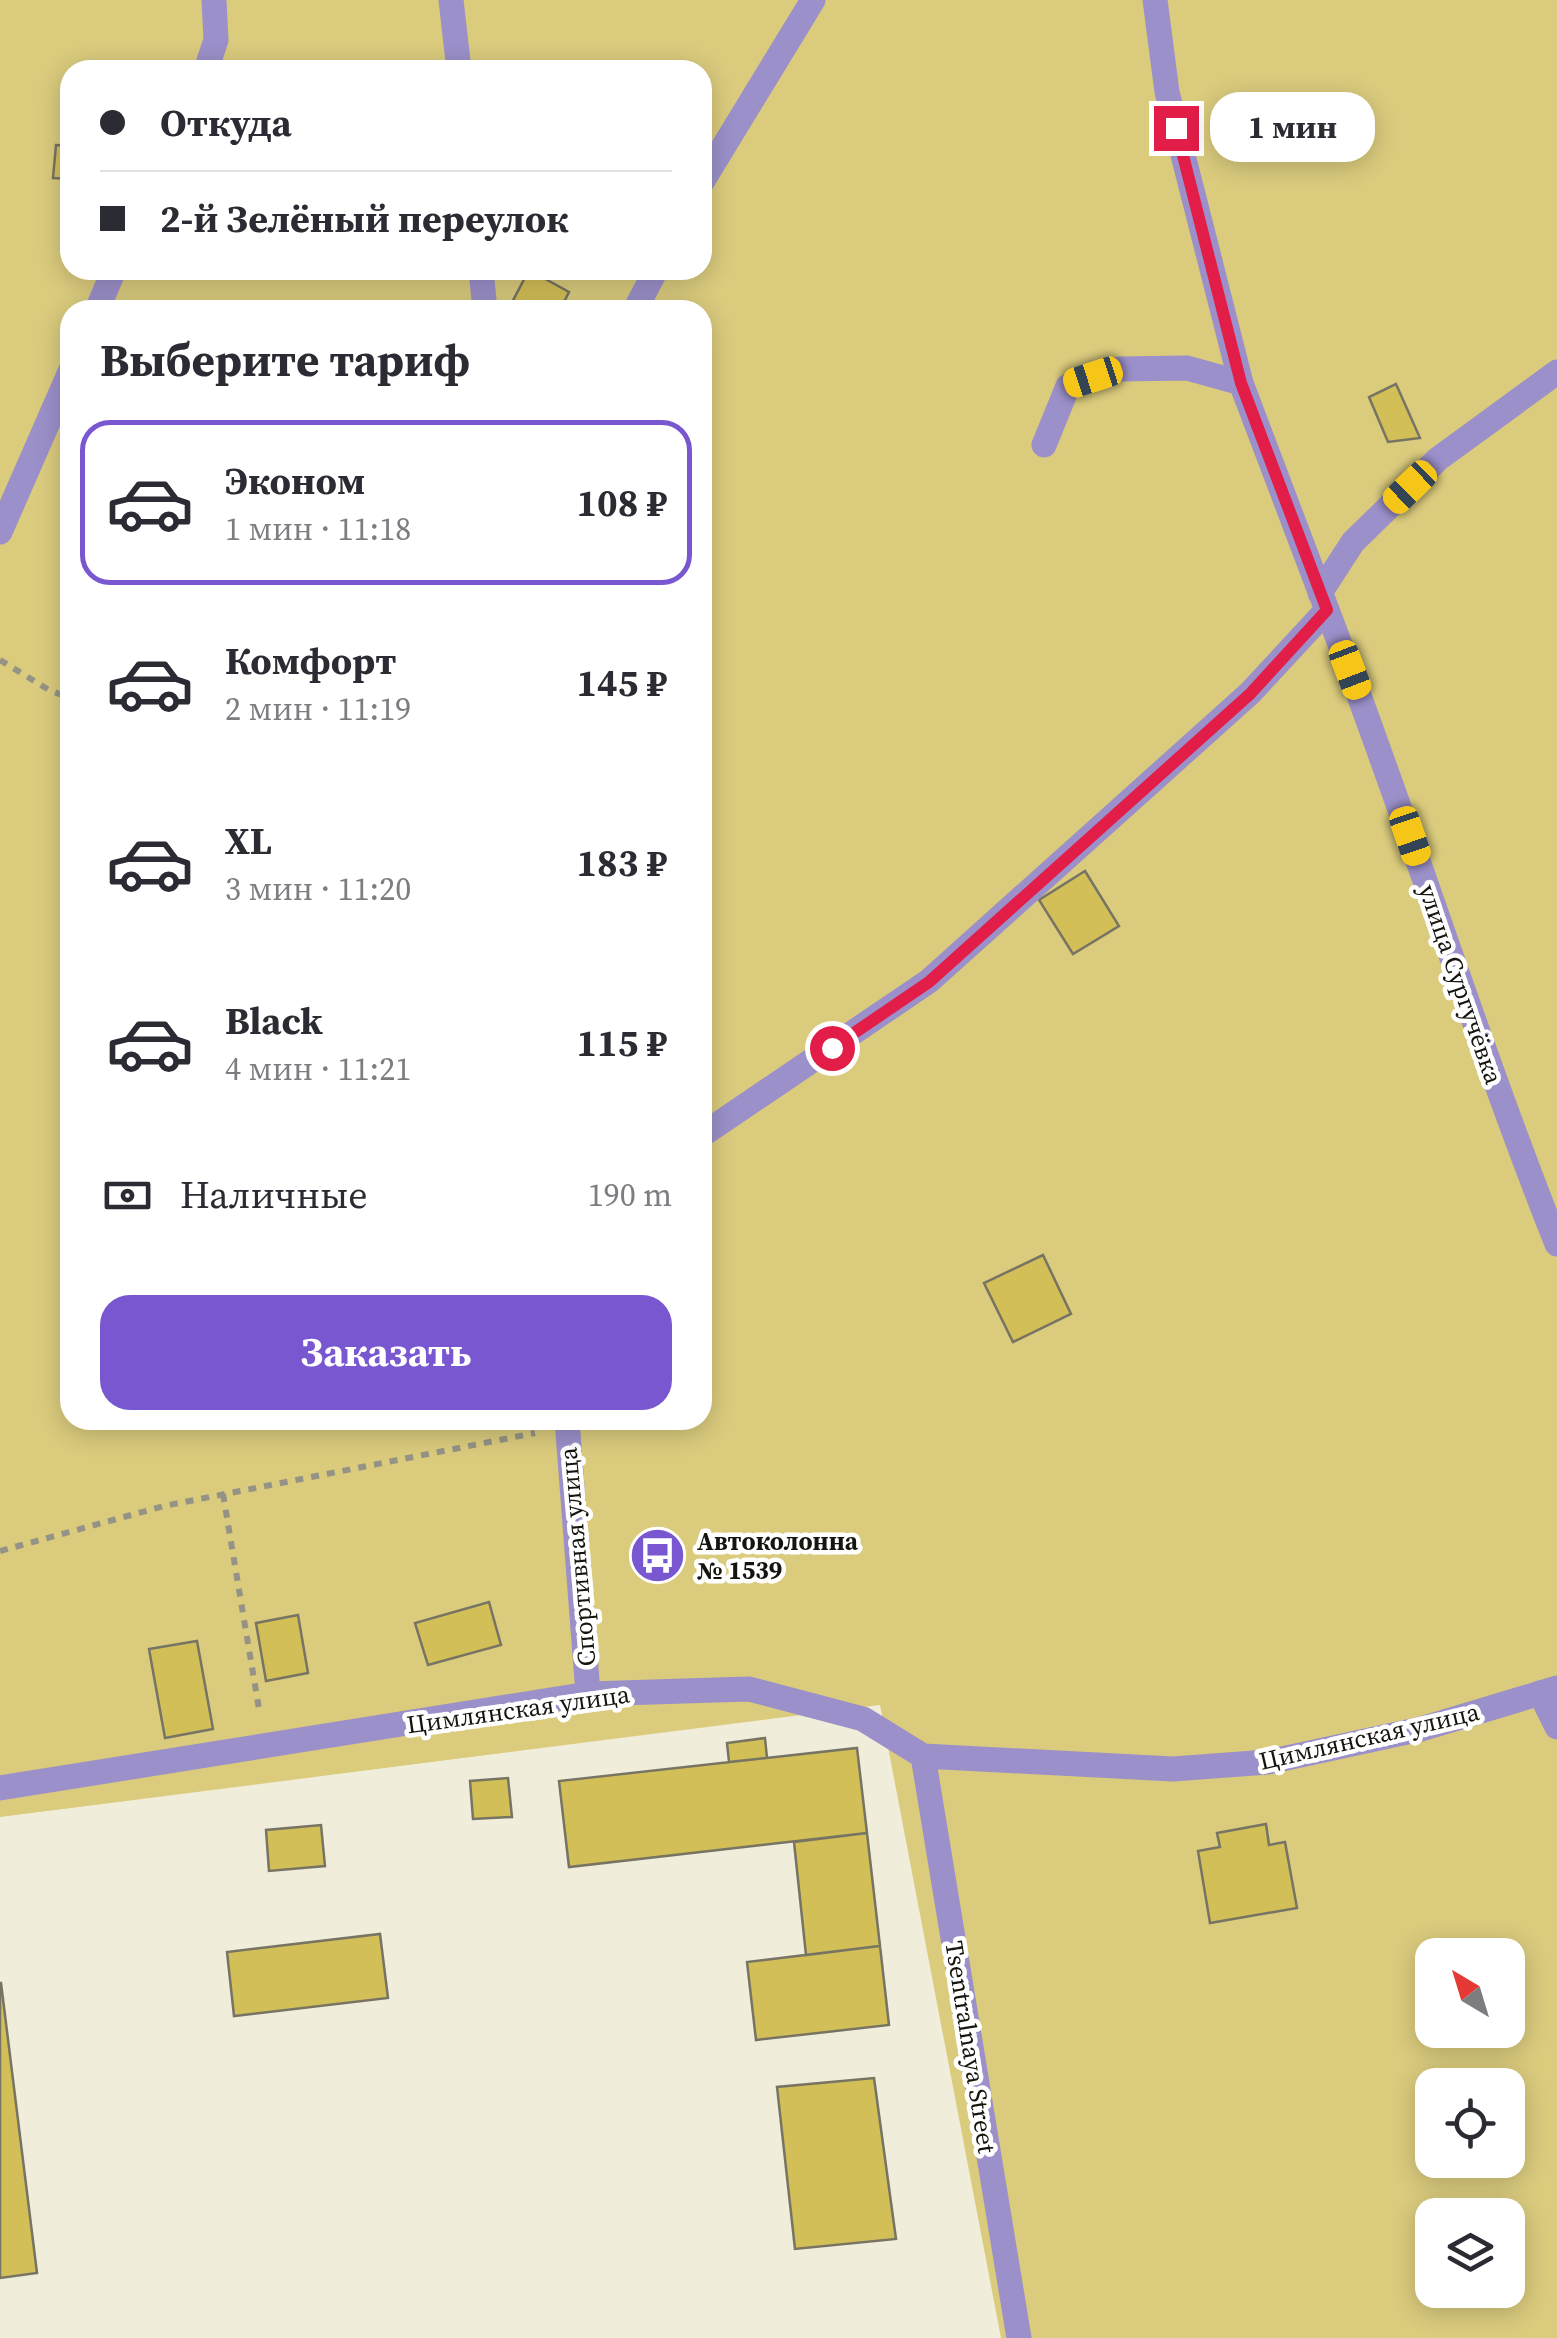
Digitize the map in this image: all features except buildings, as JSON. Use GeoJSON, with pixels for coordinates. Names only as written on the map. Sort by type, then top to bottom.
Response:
{"type":"FeatureCollection","features":[{"type":"Feature","properties":{"kind":"street"},"geometry":{"type":"LineString","coordinates":[[209,60],[216,40],[214,0]]}},
{"type":"Feature","properties":{"kind":"street"},"geometry":{"type":"LineString","coordinates":[[451,0],[458,60]]}},
{"type":"Feature","properties":{"kind":"street"},"geometry":{"type":"LineString","coordinates":[[712,165],[812,0]]}},
{"type":"Feature","properties":{"kind":"street","name":"улица Сургучёвка"},"geometry":{"type":"LineString","coordinates":[[1154,0],[1167,92],[1241,383],[1372,729],[1510,1124],[1557,1244]]}},
{"type":"Feature","properties":{"kind":"street"},"geometry":{"type":"LineString","coordinates":[[1044,444],[1068,386],[1119,369],[1187,368],[1241,383]]}},
{"type":"Feature","properties":{"kind":"street"},"geometry":{"type":"LineString","coordinates":[[712,1128],[929,982],[1250,694],[1323,602],[1353,542],[1438,460],[1557,372]]}},
{"type":"Feature","properties":{"kind":"street"},"geometry":{"type":"LineString","coordinates":[[0,532],[60,395]]}},
{"type":"Feature","properties":{"kind":"street","name":"Спортивная улица"},"geometry":{"type":"LineString","coordinates":[[566,1430],[588,1694]]}},
{"type":"Feature","properties":{"kind":"street","name":"Цимлянская улица"},"geometry":{"type":"LineString","coordinates":[[0,1788],[588,1694],[748,1690],[863,1719],[923,1756],[1172,1769],[1268,1762],[1421,1729],[1549,1690]]}},
{"type":"Feature","properties":{"kind":"street"},"geometry":{"type":"LineString","coordinates":[[1549,1690],[1557,1727]]}},
{"type":"Feature","properties":{"kind":"street","name":"Tsentralnaya Street"},"geometry":{"type":"LineString","coordinates":[[923,1756],[1019,2338]]}},
{"type":"Feature","properties":{"kind":"path"},"geometry":{"type":"LineString","coordinates":[[0,660],[60,693]]}},
{"type":"Feature","properties":{"kind":"path"},"geometry":{"type":"LineString","coordinates":[[0,1551],[164,1506],[536,1430]]}},
{"type":"Feature","properties":{"kind":"path"},"geometry":{"type":"LineString","coordinates":[[223,1494],[266,1746]]}},
{"type":"Feature","properties":{"kind":"shaded area"},"geometry":{"type":"Polygon","coordinates":[[[0,0],[1557,0],[1557,2338],[1001,2338],[880,1705],[0,1817],[0,0]]]}},
{"type":"Feature","properties":{"kind":"place","name":"Автоколонна № 1539"},"geometry":{"type":"Point","coordinates":[658,1555]}},
{"type":"Feature","properties":{"kind":"route"},"geometry":{"type":"LineString","coordinates":[[832,1048],[929,982],[1250,694],[1327,610],[1241,383],[1176,128]]}}]}
